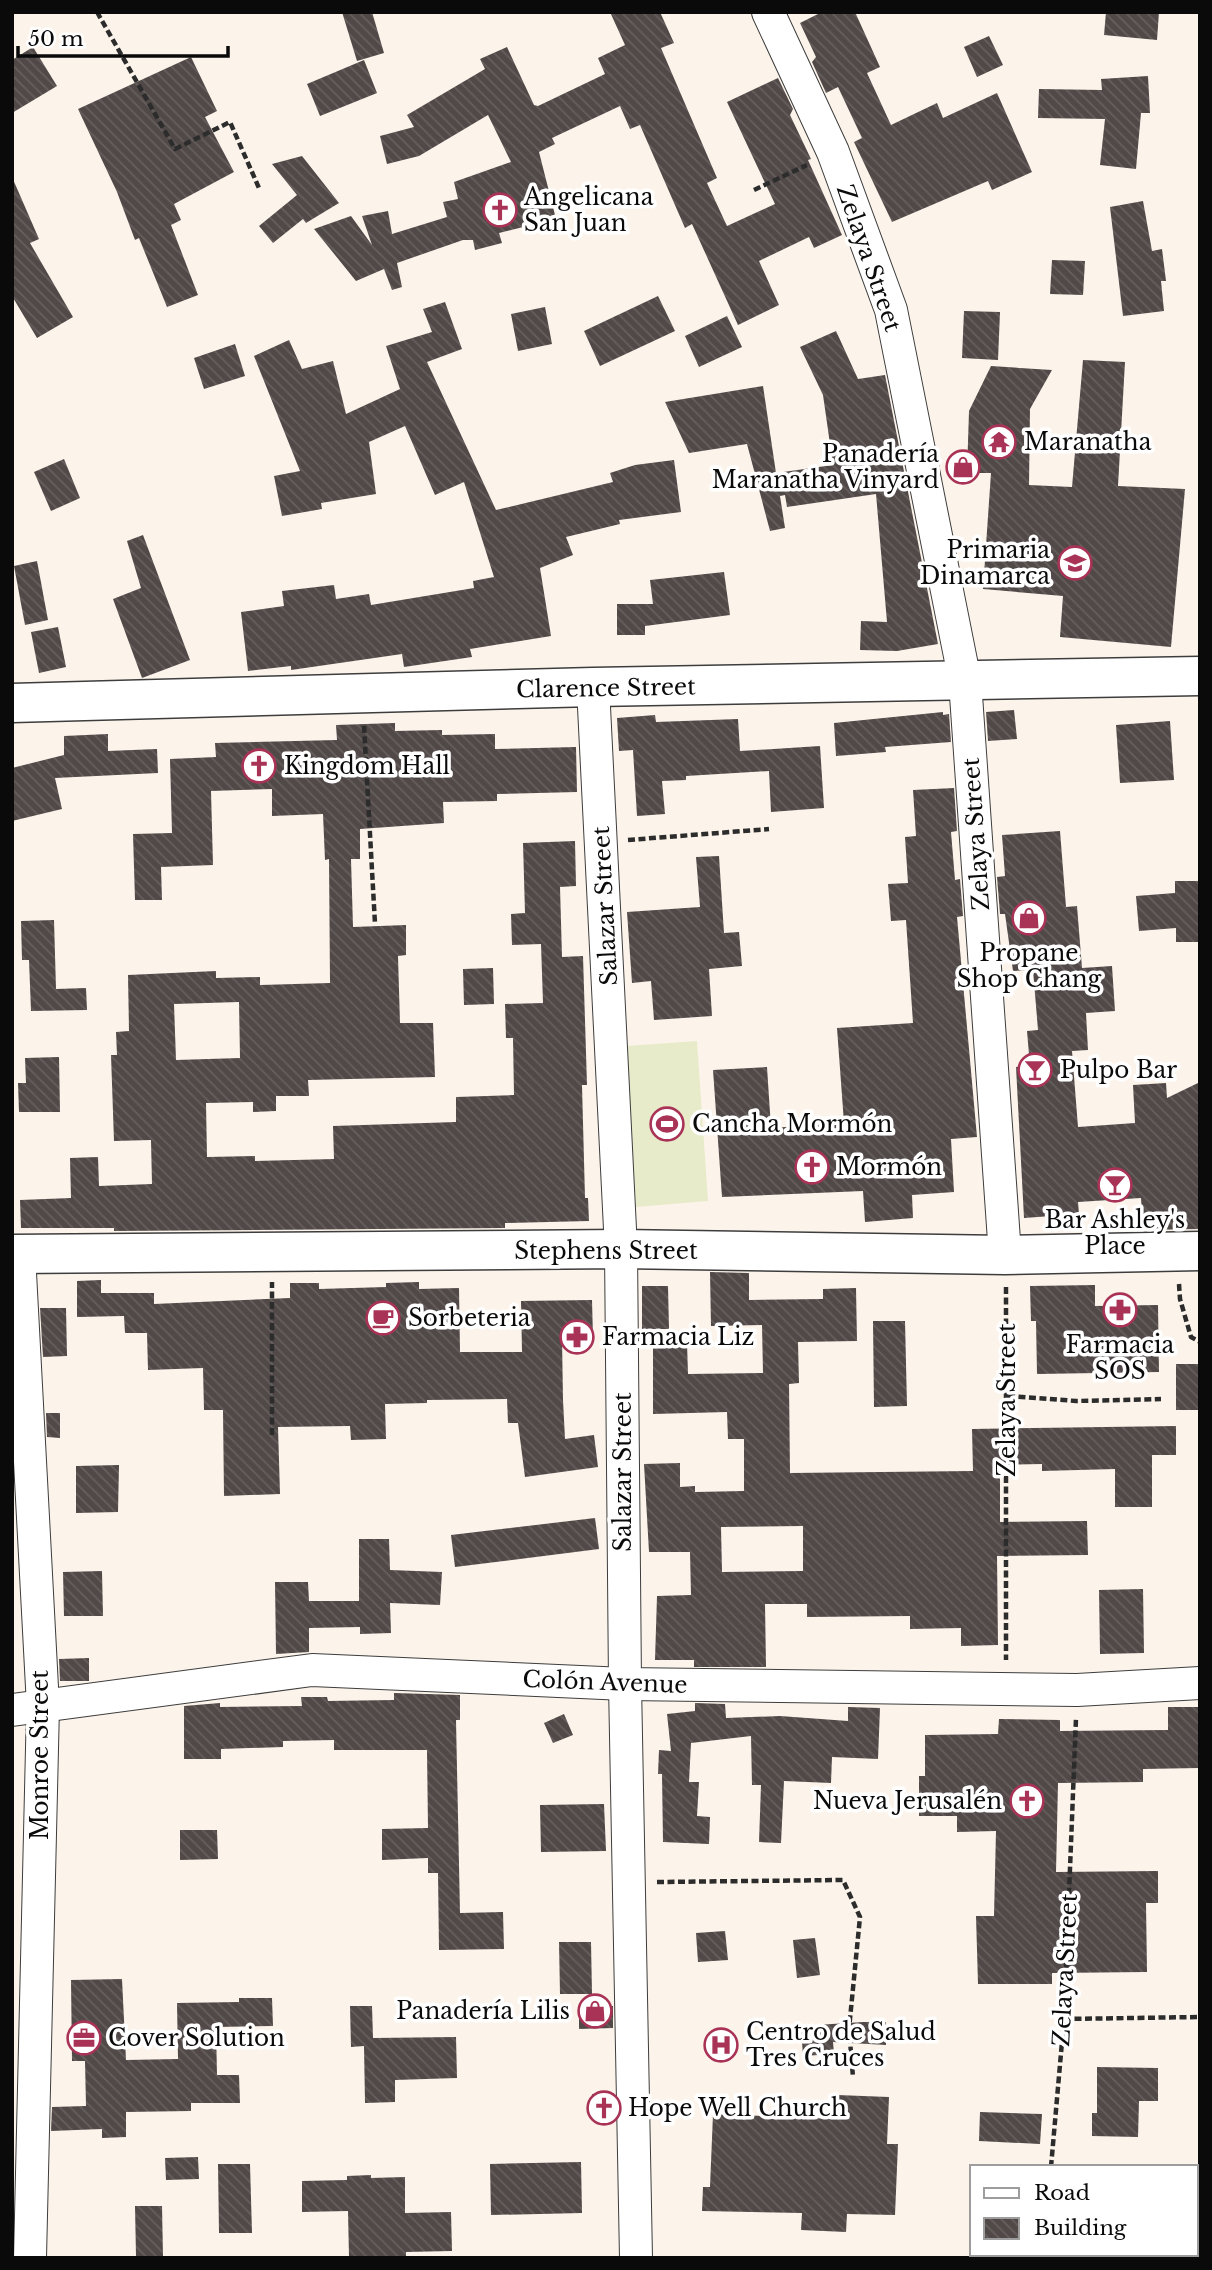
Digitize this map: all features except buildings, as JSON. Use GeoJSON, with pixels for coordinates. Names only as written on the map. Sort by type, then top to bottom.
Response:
{"type":"FeatureCollection","features":[{"type":"Feature","properties":{"kind":"street","name":"Zelaya Street"},"geometry":{"type":"LineString","coordinates":[[768,12],[833,152],[891,310],[965,681],[1005,1255]]}},
{"type":"Feature","properties":{"kind":"street","name":"Clarence Street"},"geometry":{"type":"LineString","coordinates":[[12,703],[593,687],[1200,676]]}},
{"type":"Feature","properties":{"kind":"street","name":"Salazar Street"},"geometry":{"type":"LineString","coordinates":[[593,687],[621,1249],[625,1684],[636,2258]]}},
{"type":"Feature","properties":{"kind":"street","name":"Stephens Street"},"geometry":{"type":"LineString","coordinates":[[15,1254],[273,1254],[621,1249],[1005,1255],[1188,1252]]}},
{"type":"Feature","properties":{"kind":"street","name":"Monroe Street"},"geometry":{"type":"LineString","coordinates":[[15,1254],[27,1708],[30,2258]]}},
{"type":"Feature","properties":{"kind":"street","name":"Colón Avenue"},"geometry":{"type":"LineString","coordinates":[[27,1708],[312,1670],[625,1684],[1077,1690],[1200,1683]]}},
{"type":"Feature","properties":{"kind":"path"},"geometry":{"type":"LineString","coordinates":[[97,12],[175,149],[230,122],[259,188]]}},
{"type":"Feature","properties":{"kind":"path"},"geometry":{"type":"LineString","coordinates":[[754,190],[833,152]]}},
{"type":"Feature","properties":{"kind":"path"},"geometry":{"type":"LineString","coordinates":[[362,694],[375,924]]}},
{"type":"Feature","properties":{"kind":"path"},"geometry":{"type":"LineString","coordinates":[[602,841],[769,829]]}},
{"type":"Feature","properties":{"kind":"path"},"geometry":{"type":"LineString","coordinates":[[1188,1252],[1180,1299],[1191,1337],[1200,1342]]}},
{"type":"Feature","properties":{"kind":"path"},"geometry":{"type":"LineString","coordinates":[[272,1435],[273,1254]]}},
{"type":"Feature","properties":{"kind":"path","name":"Zelaya Street"},"geometry":{"type":"LineString","coordinates":[[1005,1255],[1008,1396],[1006,1687]]}},
{"type":"Feature","properties":{"kind":"path"},"geometry":{"type":"LineString","coordinates":[[1008,1396],[1076,1401],[1161,1399]]}},
{"type":"Feature","properties":{"kind":"path","name":"Zelaya Street"},"geometry":{"type":"LineString","coordinates":[[1051,2165],[1064,2019],[1077,1690]]}},
{"type":"Feature","properties":{"kind":"path"},"geometry":{"type":"LineString","coordinates":[[629,1883],[843,1880],[860,1917],[849,2029],[853,2077]]}},
{"type":"Feature","properties":{"kind":"path"},"geometry":{"type":"LineString","coordinates":[[1064,2019],[1200,2017]]}},
{"type":"Feature","properties":{"kind":"green space","name":"Cancha Mormón"},"geometry":{"type":"Polygon","coordinates":[[[697,1041],[708,1201],[636,1207],[626,1046],[697,1041]]]}},
{"type":"Feature","properties":{"kind":"place","name":"Angelicana San Juan"},"geometry":{"type":"Point","coordinates":[500,210]}},
{"type":"Feature","properties":{"kind":"place","name":"Maranatha"},"geometry":{"type":"Point","coordinates":[999,442]}},
{"type":"Feature","properties":{"kind":"place","name":"Panadería Maranatha Vinyard"},"geometry":{"type":"Point","coordinates":[963,467]}},
{"type":"Feature","properties":{"kind":"place","name":"Primaria Dinamarca"},"geometry":{"type":"Point","coordinates":[1075,563]}},
{"type":"Feature","properties":{"kind":"place","name":"Kingdom Hall"},"geometry":{"type":"Point","coordinates":[259,766]}},
{"type":"Feature","properties":{"kind":"place","name":"Propane Shop Chang"},"geometry":{"type":"Point","coordinates":[1029,918]}},
{"type":"Feature","properties":{"kind":"place","name":"Pulpo Bar"},"geometry":{"type":"Point","coordinates":[1035,1070]}},
{"type":"Feature","properties":{"kind":"place","name":"Cancha Mormón"},"geometry":{"type":"Point","coordinates":[667,1124]}},
{"type":"Feature","properties":{"kind":"place","name":"Mormón"},"geometry":{"type":"Point","coordinates":[812,1167]}},
{"type":"Feature","properties":{"kind":"place","name":"Bar Ashley's Place"},"geometry":{"type":"Point","coordinates":[1115,1185]}},
{"type":"Feature","properties":{"kind":"place","name":"Farmacia SOS"},"geometry":{"type":"Point","coordinates":[1120,1310]}},
{"type":"Feature","properties":{"kind":"place","name":"Sorbeteria"},"geometry":{"type":"Point","coordinates":[383,1318]}},
{"type":"Feature","properties":{"kind":"place","name":"Farmacia Liz"},"geometry":{"type":"Point","coordinates":[577,1337]}},
{"type":"Feature","properties":{"kind":"place","name":"Nueva Jerusalén"},"geometry":{"type":"Point","coordinates":[1027,1801]}},
{"type":"Feature","properties":{"kind":"place","name":"Panadería Lilis"},"geometry":{"type":"Point","coordinates":[595,2011]}},
{"type":"Feature","properties":{"kind":"place","name":"Cover Solution"},"geometry":{"type":"Point","coordinates":[84,2038]}},
{"type":"Feature","properties":{"kind":"place","name":"Centro de Salud Tres Cruces"},"geometry":{"type":"Point","coordinates":[721,2045]}},
{"type":"Feature","properties":{"kind":"place","name":"Hope Well Church"},"geometry":{"type":"Point","coordinates":[604,2108]}}]}
